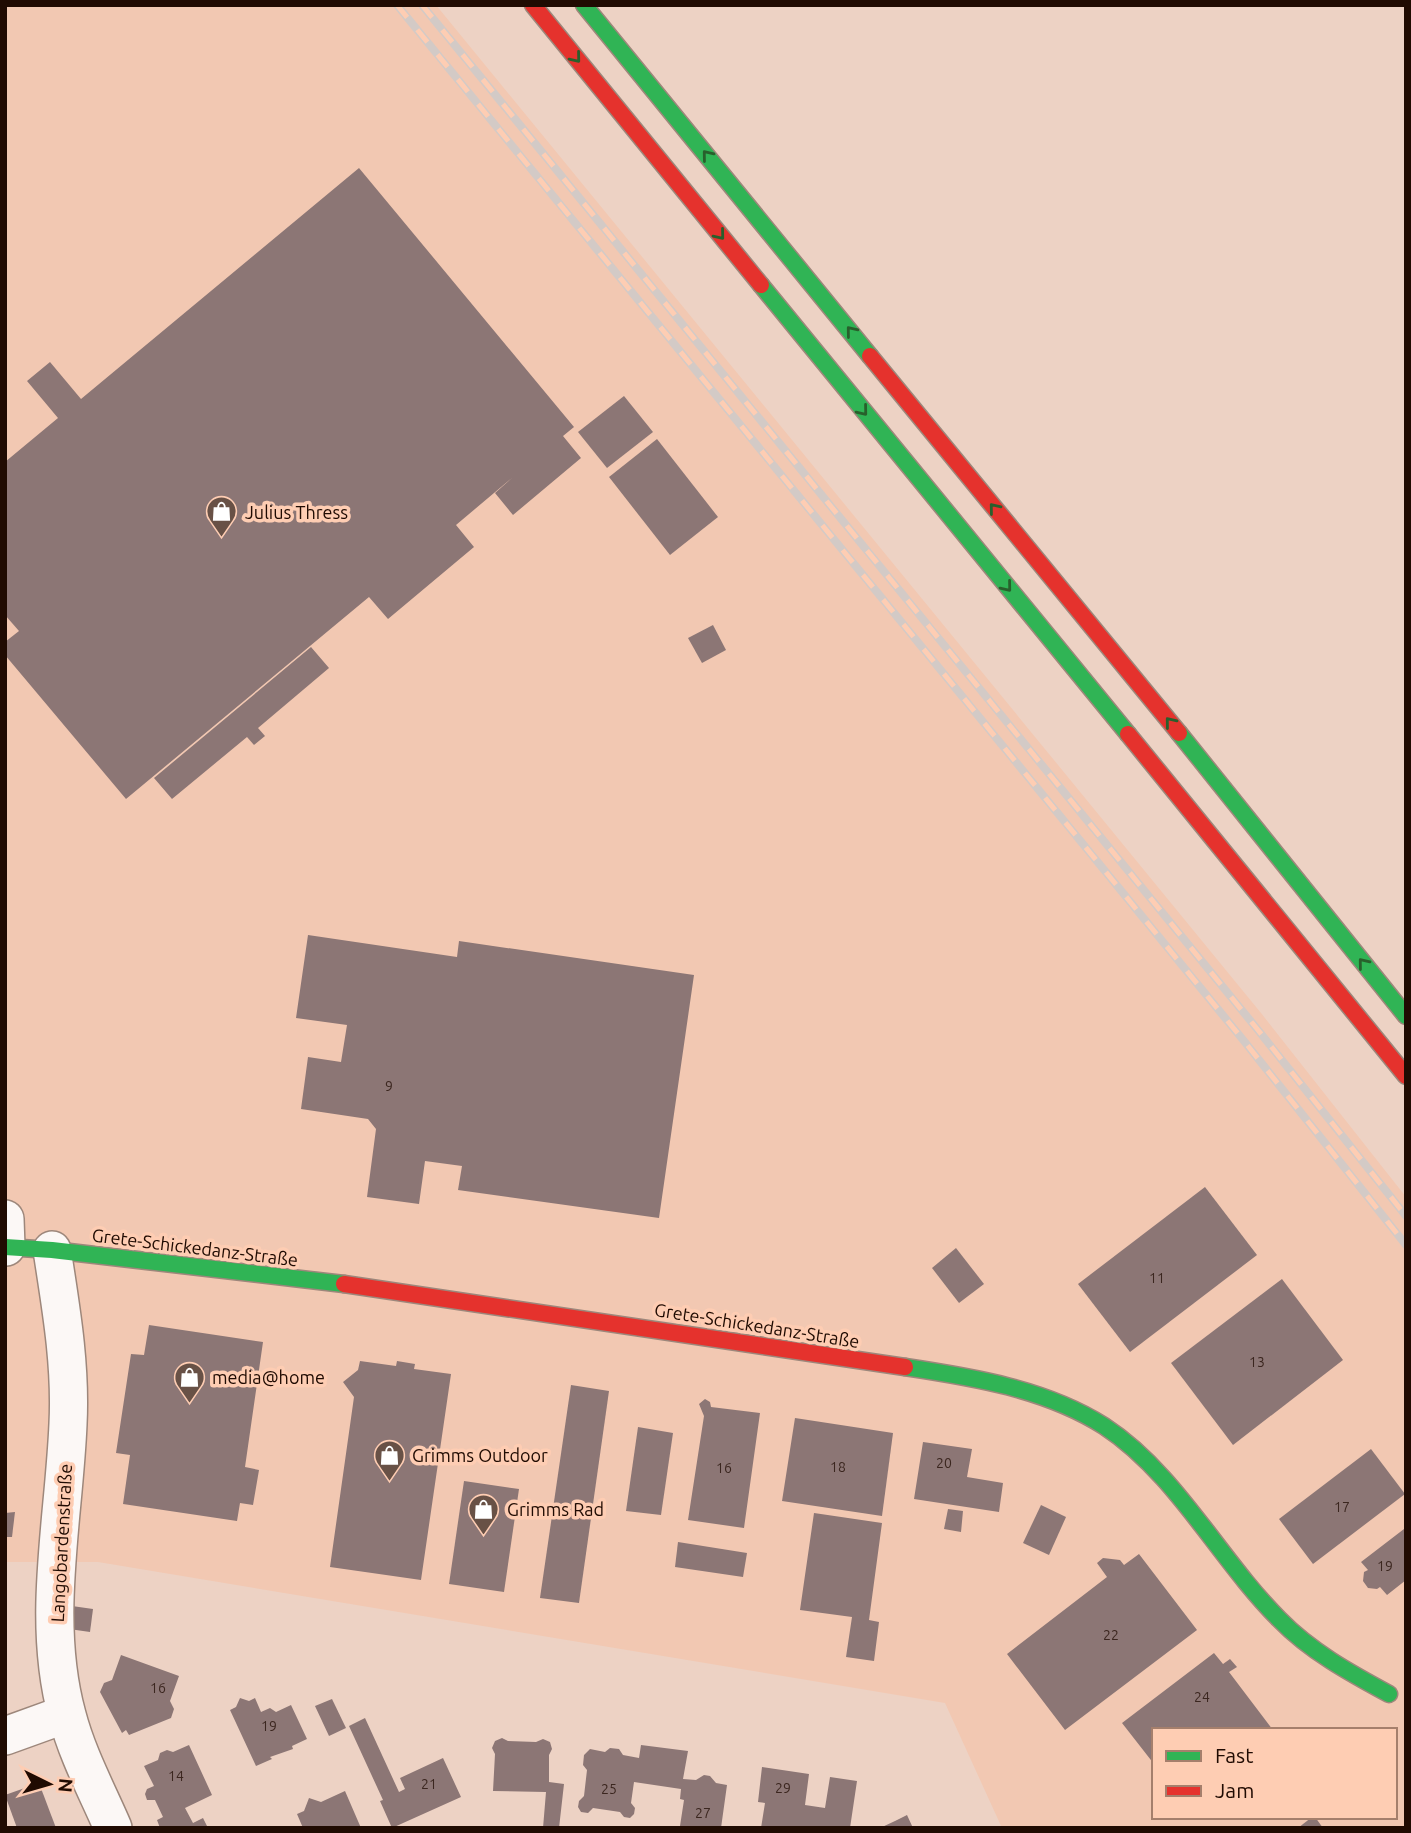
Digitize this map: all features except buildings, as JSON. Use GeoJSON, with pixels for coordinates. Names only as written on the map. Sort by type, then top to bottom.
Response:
{"type":"FeatureCollection","features":[{"type":"Feature","properties":{"kind":"main road"},"geometry":{"type":"LineString","coordinates":[[533,5],[1406,1076]]}},
{"type":"Feature","properties":{"kind":"main road"},"geometry":{"type":"LineString","coordinates":[[584,5],[1406,1016]]}},
{"type":"Feature","properties":{"kind":"main road","name":"Grete-Schickedanz-Straße"},"geometry":{"type":"LineString","coordinates":[[6,1238],[52,1250],[376,1287],[949,1374],[1032,1393],[1097,1422],[1127,1445],[1165,1480],[1268,1609],[1288,1629],[1340,1667],[1388,1694]]}},
{"type":"Feature","properties":{"kind":"street","name":"Langobardenstraße"},"geometry":{"type":"LineString","coordinates":[[52,1250],[66,1338],[69,1378],[65,1475],[54,1597],[56,1644],[66,1714],[78,1750],[113,1828]]}},
{"type":"Feature","properties":{"kind":"street"},"geometry":{"type":"LineString","coordinates":[[5,1736],[66,1714]]}},
{"type":"Feature","properties":{"kind":"shaded area"},"geometry":{"type":"Polygon","coordinates":[[[5,5],[436,5],[1261,1013],[1406,1197],[1406,1828],[1002,1828],[945,1703],[98,1562],[5,1562],[5,5]]]}},
{"type":"Feature","properties":{"kind":"railway"},"geometry":{"type":"LineString","coordinates":[[397,5],[1244,1041],[1406,1245]]}},
{"type":"Feature","properties":{"kind":"railway"},"geometry":{"type":"LineString","coordinates":[[422,5],[1258,1030],[1406,1216]]}},
{"type":"Feature","properties":{"kind":"traffic: fast"},"geometry":{"type":"LineString","coordinates":[[584,5],[870,356]]}},
{"type":"Feature","properties":{"kind":"traffic: fast"},"geometry":{"type":"LineString","coordinates":[[761,285],[1128,734]]}},
{"type":"Feature","properties":{"kind":"traffic: fast"},"geometry":{"type":"LineString","coordinates":[[1179,733],[1406,1016]]}},
{"type":"Feature","properties":{"kind":"traffic: fast"},"geometry":{"type":"LineString","coordinates":[[5,1247],[52,1250],[344,1284]]}},
{"type":"Feature","properties":{"kind":"traffic: fast"},"geometry":{"type":"LineString","coordinates":[[905,1367],[1008,1386],[1058,1403],[1104,1426],[1130,1445],[1175,1492],[1236,1570],[1291,1631],[1331,1661],[1389,1694]]}},
{"type":"Feature","properties":{"kind":"traffic: jam"},"geometry":{"type":"LineString","coordinates":[[533,5],[761,285]]}},
{"type":"Feature","properties":{"kind":"traffic: jam"},"geometry":{"type":"LineString","coordinates":[[870,356],[1179,733]]}},
{"type":"Feature","properties":{"kind":"traffic: jam"},"geometry":{"type":"LineString","coordinates":[[1128,734],[1406,1076]]}},
{"type":"Feature","properties":{"kind":"traffic: jam"},"geometry":{"type":"LineString","coordinates":[[344,1284],[905,1367]]}},
{"type":"Feature","properties":{"kind":"place","name":"Julius Thress"},"geometry":{"type":"Point","coordinates":[222,539]}},
{"type":"Feature","properties":{"kind":"place","name":"media@home"},"geometry":{"type":"Point","coordinates":[189,1404]}},
{"type":"Feature","properties":{"kind":"place","name":"Grimms Outdoor"},"geometry":{"type":"Point","coordinates":[389,1482]}},
{"type":"Feature","properties":{"kind":"place","name":"Grimms Rad"},"geometry":{"type":"Point","coordinates":[484,1536]}}]}
